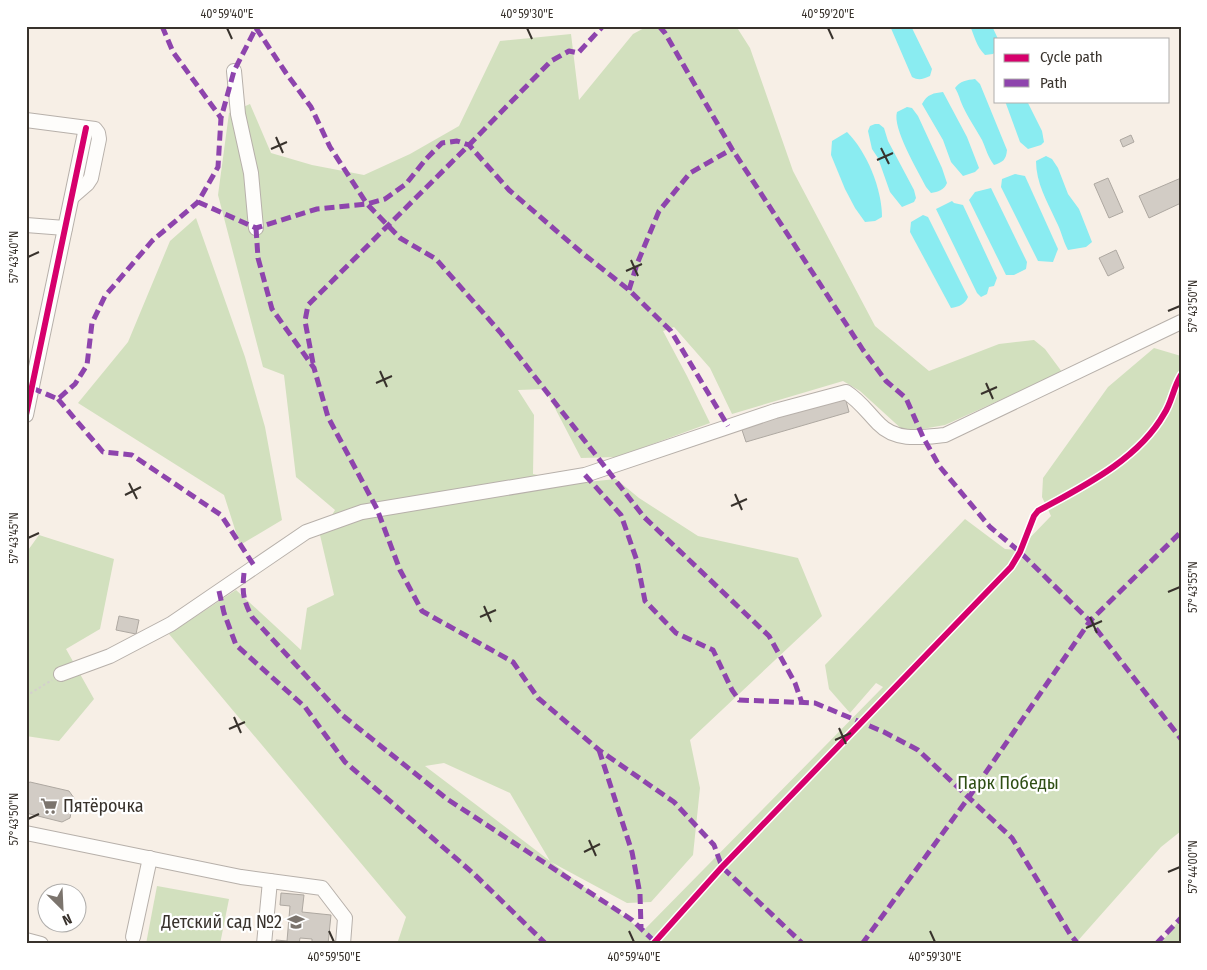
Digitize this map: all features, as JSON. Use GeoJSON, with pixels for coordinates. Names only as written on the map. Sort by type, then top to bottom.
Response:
{"type":"FeatureCollection","features":[{"type":"Feature","properties":{"kind":"street"},"geometry":{"type":"LineString","coordinates":[[234,71],[238,114],[251,174],[256,228]]}},
{"type":"Feature","properties":{"kind":"street"},"geometry":{"type":"LineString","coordinates":[[26,120],[86,128],[26,415]]}},
{"type":"Feature","properties":{"kind":"street"},"geometry":{"type":"LineString","coordinates":[[26,225],[65,228]]}},
{"type":"Feature","properties":{"kind":"street"},"geometry":{"type":"LineString","coordinates":[[60,674],[110,656],[170,624],[306,532],[362,512],[584,475],[736,424],[846,392],[858,400],[881,426],[904,438],[945,435],[1181,322]]}},
{"type":"Feature","properties":{"kind":"street"},"geometry":{"type":"LineString","coordinates":[[26,833],[240,877],[322,888],[345,918],[343,944]]}},
{"type":"Feature","properties":{"kind":"street"},"geometry":{"type":"LineString","coordinates":[[134,937],[150,858]]}},
{"type":"Feature","properties":{"kind":"street"},"geometry":{"type":"LineString","coordinates":[[264,944],[270,881]]}},
{"type":"Feature","properties":{"kind":"street"},"geometry":{"type":"LineString","coordinates":[[26,940],[41,944]]}},
{"type":"Feature","properties":{"kind":"path"},"geometry":{"type":"LineString","coordinates":[[26,696],[60,674]]}},
{"type":"Feature","properties":{"kind":"green space","name":"Парк Победы"},"geometry":{"type":"Polygon","coordinates":[[[648,26],[736,26],[750,48],[793,171],[875,326],[929,371],[999,344],[1034,340],[1045,349],[1062,372],[945,425],[905,432],[860,391],[843,381],[732,414],[710,368],[674,327],[663,331],[710,423],[617,457],[581,458],[545,389],[518,390],[534,415],[533,474],[577,483],[616,479],[639,498],[698,536],[798,558],[822,616],[690,740],[700,788],[693,855],[651,902],[627,903],[551,862],[643,931],[883,687],[876,683],[850,713],[829,689],[825,665],[965,519],[1005,549],[1018,550],[1051,516],[1042,497],[1043,478],[1108,387],[1154,348],[1181,356],[1181,831],[1161,847],[1075,944],[397,944],[406,917],[169,634],[236,590],[301,650],[307,608],[334,595],[320,535],[335,510],[296,477],[284,375],[263,367],[218,195],[229,113],[250,104],[271,153],[312,165],[364,175],[410,154],[459,126],[500,41],[571,34],[579,100],[633,34],[648,26]],[[444,763],[425,766],[550,861],[510,793],[444,763]]]}},
{"type":"Feature","properties":{"kind":"green space"},"geometry":{"type":"Polygon","coordinates":[[[196,218],[245,357],[265,427],[282,520],[240,545],[224,495],[78,403],[128,342],[170,241],[196,218]]]}},
{"type":"Feature","properties":{"kind":"green space"},"geometry":{"type":"Polygon","coordinates":[[[39,535],[114,559],[100,629],[66,649],[94,699],[59,741],[26,736],[26,553],[39,535]]]}},
{"type":"Feature","properties":{"kind":"green space"},"geometry":{"type":"Polygon","coordinates":[[[157,886],[229,899],[220,944],[146,944],[157,886]]]}},
{"type":"Feature","properties":{"kind":"green space"},"geometry":{"type":"Polygon","coordinates":[[[1181,918],[1181,944],[1160,944],[1181,918]]]}},
{"type":"Feature","properties":{"kind":"water"},"geometry":{"type":"Polygon","coordinates":[[[890,26],[911,26],[932,69],[930,76],[921,79],[912,77],[890,26]]]}},
{"type":"Feature","properties":{"kind":"water"},"geometry":{"type":"Polygon","coordinates":[[[970,26],[992,26],[998,38],[994,38],[994,53],[985,55],[978,45],[970,26]]]}},
{"type":"Feature","properties":{"kind":"water"},"geometry":{"type":"Polygon","coordinates":[[[975,79],[980,84],[1007,150],[1003,160],[994,165],[965,112],[955,88],[961,82],[975,79]]]}},
{"type":"Feature","properties":{"kind":"water"},"geometry":{"type":"Polygon","coordinates":[[[943,92],[967,137],[979,168],[975,172],[963,176],[951,162],[943,140],[922,104],[931,95],[943,92]]]}},
{"type":"Feature","properties":{"kind":"water"},"geometry":{"type":"Polygon","coordinates":[[[1005,102],[1028,102],[1042,131],[1044,142],[1041,145],[1028,149],[1020,142],[1005,102]]]}},
{"type":"Feature","properties":{"kind":"water"},"geometry":{"type":"Polygon","coordinates":[[[907,107],[912,108],[918,116],[942,168],[947,183],[938,191],[931,193],[926,187],[902,139],[896,119],[897,112],[907,107]]]}},
{"type":"Feature","properties":{"kind":"water"},"geometry":{"type":"Polygon","coordinates":[[[879,124],[884,128],[888,141],[914,190],[916,198],[914,202],[902,207],[890,192],[878,158],[872,149],[868,131],[870,126],[879,124]]]}},
{"type":"Feature","properties":{"kind":"water"},"geometry":{"type":"Polygon","coordinates":[[[847,132],[867,160],[876,183],[882,217],[875,221],[865,222],[855,208],[831,155],[832,141],[847,132]]]}},
{"type":"Feature","properties":{"kind":"water"},"geometry":{"type":"Polygon","coordinates":[[[1046,156],[1052,159],[1058,168],[1068,194],[1079,209],[1092,242],[1086,247],[1068,250],[1066,247],[1043,192],[1036,169],[1036,161],[1046,156]]]}},
{"type":"Feature","properties":{"kind":"water"},"geometry":{"type":"Polygon","coordinates":[[[1015,174],[1025,176],[1058,249],[1053,262],[1038,261],[1001,187],[1002,179],[1015,174]]]}},
{"type":"Feature","properties":{"kind":"water"},"geometry":{"type":"Polygon","coordinates":[[[991,188],[1027,262],[1026,269],[1014,275],[1006,275],[969,200],[975,192],[991,188]]]}},
{"type":"Feature","properties":{"kind":"water"},"geometry":{"type":"Polygon","coordinates":[[[952,201],[963,205],[997,278],[994,286],[989,287],[987,294],[981,297],[977,293],[936,209],[952,201]]]}},
{"type":"Feature","properties":{"kind":"water"},"geometry":{"type":"Polygon","coordinates":[[[923,215],[928,217],[968,297],[959,306],[951,308],[910,232],[911,222],[923,215]]]}},
{"type":"Feature","properties":{"kind":"building"},"geometry":{"type":"Polygon","coordinates":[[[1131,135],[1134,142],[1123,147],[1120,140],[1131,135]]]}},
{"type":"Feature","properties":{"kind":"building"},"geometry":{"type":"Polygon","coordinates":[[[1108,178],[1123,212],[1109,218],[1094,184],[1108,178]]]}},
{"type":"Feature","properties":{"kind":"building"},"geometry":{"type":"Polygon","coordinates":[[[1181,178],[1181,203],[1149,218],[1139,196],[1181,178]]]}},
{"type":"Feature","properties":{"kind":"building"},"geometry":{"type":"Polygon","coordinates":[[[1116,250],[1124,268],[1108,276],[1099,258],[1116,250]]]}},
{"type":"Feature","properties":{"kind":"building"},"geometry":{"type":"Polygon","coordinates":[[[845,397],[849,412],[746,442],[741,427],[845,397]]]}},
{"type":"Feature","properties":{"kind":"building"},"geometry":{"type":"Polygon","coordinates":[[[119,616],[139,620],[136,634],[116,630],[119,616]]]}},
{"type":"Feature","properties":{"kind":"building","name":"Пятёрочка"},"geometry":{"type":"Polygon","coordinates":[[[30,782],[69,791],[74,798],[70,818],[62,822],[26,813],[26,784],[30,782]]]}},
{"type":"Feature","properties":{"kind":"building"},"geometry":{"type":"Polygon","coordinates":[[[281,893],[304,895],[302,912],[331,915],[328,944],[312,944],[312,939],[300,938],[299,944],[276,944],[276,940],[287,941],[290,906],[280,905],[281,893]]]}},
{"type":"Feature","properties":{"kind":"marked path"},"geometry":{"type":"LineString","coordinates":[[162,26],[173,52],[221,118]]}},
{"type":"Feature","properties":{"kind":"marked path"},"geometry":{"type":"LineString","coordinates":[[32,388],[58,399],[75,384],[87,365],[92,323],[105,296],[152,241],[198,202],[218,167],[221,118],[234,71],[257,26]]}},
{"type":"Feature","properties":{"kind":"marked path"},"geometry":{"type":"LineString","coordinates":[[313,363],[305,321],[308,305],[551,61],[569,51],[578,53],[603,26]]}},
{"type":"Feature","properties":{"kind":"marked path"},"geometry":{"type":"LineString","coordinates":[[659,26],[665,33],[732,149],[863,350],[886,381],[906,398],[923,437],[940,467],[990,527],[1020,552],[1090,621],[1181,739]]}},
{"type":"Feature","properties":{"kind":"marked path"},"geometry":{"type":"LineString","coordinates":[[256,28],[311,107],[330,147],[367,204],[400,238],[436,259],[500,332],[644,517],[769,636],[795,683],[802,703]]}},
{"type":"Feature","properties":{"kind":"marked path"},"geometry":{"type":"LineString","coordinates":[[198,202],[256,228],[317,209],[367,204],[385,199],[406,184],[442,143],[457,141],[469,145],[509,190],[581,252],[629,290],[671,331],[728,426]]}},
{"type":"Feature","properties":{"kind":"marked path"},"geometry":{"type":"LineString","coordinates":[[629,290],[637,264],[659,211],[690,173],[732,149]]}},
{"type":"Feature","properties":{"kind":"marked path"},"geometry":{"type":"LineString","coordinates":[[256,228],[258,258],[272,309],[314,368],[328,417],[377,509],[400,570],[422,611],[513,662],[538,698],[599,750],[674,802],[714,845],[722,867],[803,944]]}},
{"type":"Feature","properties":{"kind":"marked path"},"geometry":{"type":"LineString","coordinates":[[58,399],[103,452],[132,455],[221,515],[255,567]]}},
{"type":"Feature","properties":{"kind":"marked path"},"geometry":{"type":"LineString","coordinates":[[585,475],[621,515],[637,561],[645,601],[676,633],[713,650],[732,690],[739,700],[815,703],[884,732],[918,750],[1012,838],[1070,934],[1078,944]]}},
{"type":"Feature","properties":{"kind":"marked path"},"geometry":{"type":"LineString","coordinates":[[862,944],[969,797],[1090,621],[1181,532]]}},
{"type":"Feature","properties":{"kind":"marked path"},"geometry":{"type":"LineString","coordinates":[[244,573],[244,596],[252,617],[342,715],[447,799],[632,920],[655,942]]}},
{"type":"Feature","properties":{"kind":"marked path"},"geometry":{"type":"LineString","coordinates":[[219,591],[224,613],[236,645],[305,707],[345,762],[474,874],[546,944]]}},
{"type":"Feature","properties":{"kind":"marked path"},"geometry":{"type":"LineString","coordinates":[[599,750],[632,852],[640,894],[641,927]]}},
{"type":"Feature","properties":{"kind":"marked path"},"geometry":{"type":"LineString","coordinates":[[1156,944],[1181,918]]}},
{"type":"Feature","properties":{"kind":"cycle path"},"geometry":{"type":"LineString","coordinates":[[26,415],[86,128]]}},
{"type":"Feature","properties":{"kind":"cycle path"},"geometry":{"type":"LineString","coordinates":[[653,944],[722,867],[1011,567],[1020,552],[1034,516],[1038,511],[1108,471],[1140,445],[1164,414],[1181,375]]}},
{"type":"Feature","properties":{"kind":"place","name":"Пятёрочка"},"geometry":{"type":"Point","coordinates":[49,806]}},
{"type":"Feature","properties":{"kind":"place","name":"Детский сад №2"},"geometry":{"type":"Point","coordinates":[296,922]}}]}
